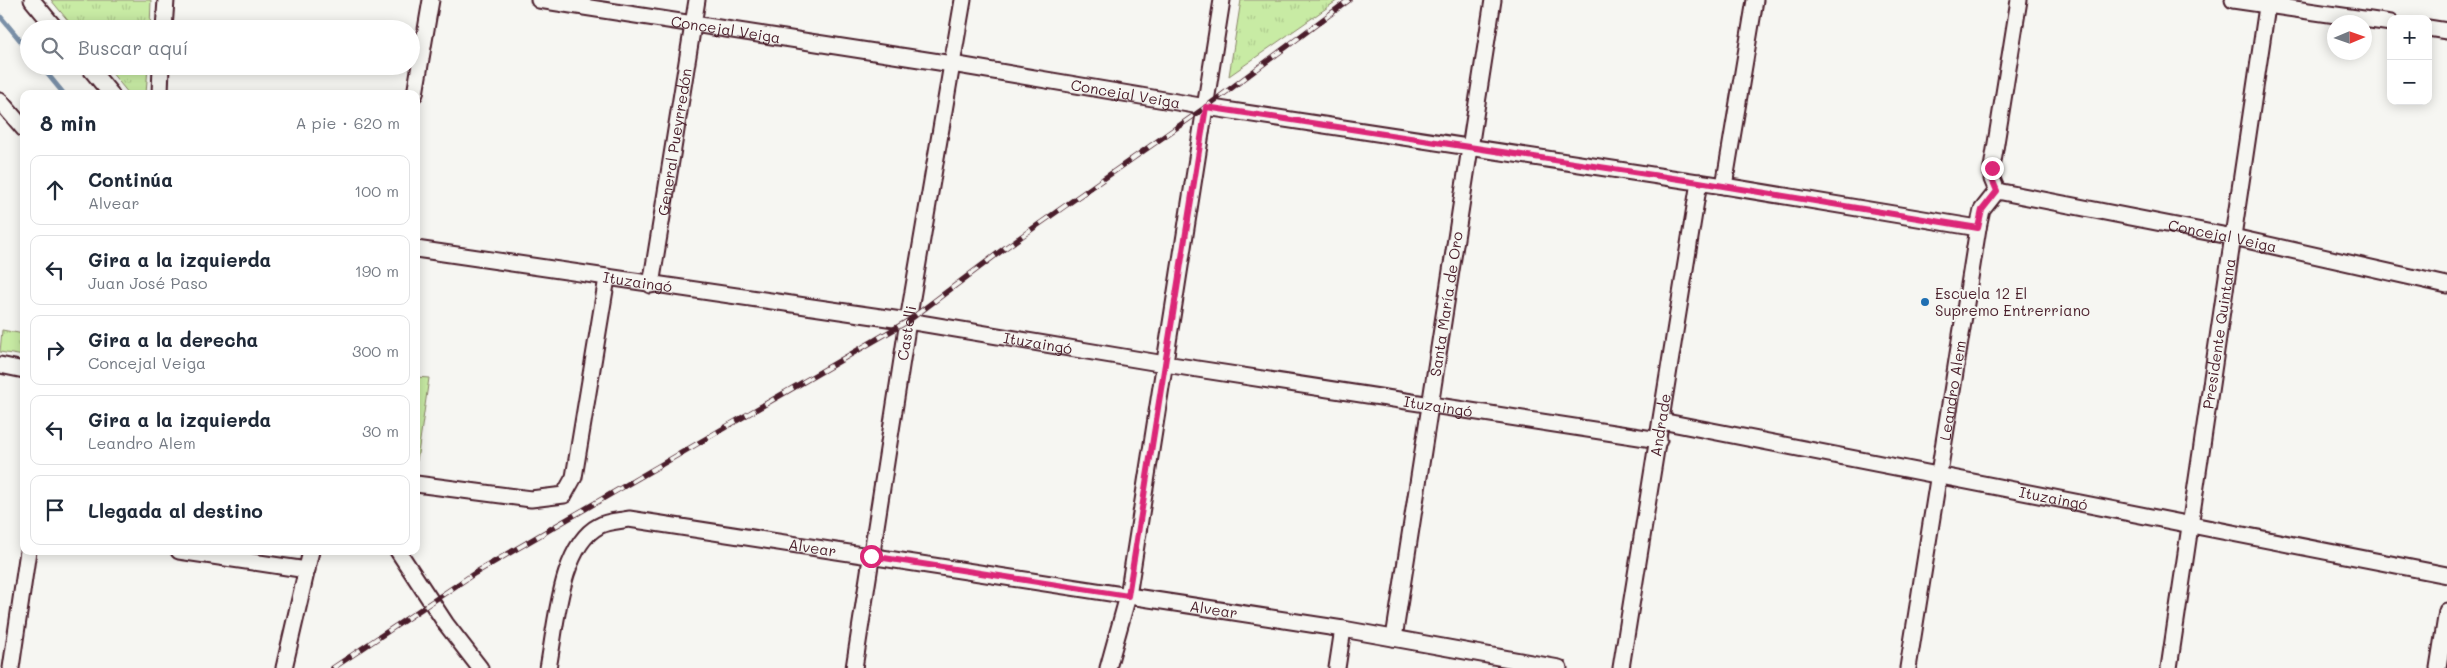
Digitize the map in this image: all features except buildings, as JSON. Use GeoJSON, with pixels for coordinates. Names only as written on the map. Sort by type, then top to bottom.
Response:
{"type":"FeatureCollection","features":[{"type":"Feature","properties":{"kind":"street"},"geometry":{"type":"LineString","coordinates":[[32,0],[49,20]]}},
{"type":"Feature","properties":{"kind":"street"},"geometry":{"type":"LineString","coordinates":[[165,20],[166,0]]}},
{"type":"Feature","properties":{"kind":"street"},"geometry":{"type":"LineString","coordinates":[[420,65],[431,0]]}},
{"type":"Feature","properties":{"kind":"street","name":"Concejal Veiga"},"geometry":{"type":"LineString","coordinates":[[540,0],[952,64],[1206,107],[1699,182],[1978,228]]}},
{"type":"Feature","properties":{"kind":"street","name":"General Pueyrredón"},"geometry":{"type":"LineString","coordinates":[[651,285],[697,0]]}},
{"type":"Feature","properties":{"kind":"street","name":"Castelli"},"geometry":{"type":"LineString","coordinates":[[854,668],[908,321],[962,0]]}},
{"type":"Feature","properties":{"kind":"street"},"geometry":{"type":"LineString","coordinates":[[1108,668],[1128,596],[1222,0]]}},
{"type":"Feature","properties":{"kind":"street","name":"Santa María de Oro"},"geometry":{"type":"LineString","coordinates":[[1394,638],[1493,0]]}},
{"type":"Feature","properties":{"kind":"street"},"geometry":{"type":"LineString","coordinates":[[1724,186],[1755,0]]}},
{"type":"Feature","properties":{"kind":"street"},"geometry":{"type":"LineString","coordinates":[[1997,191],[1992,179],[1992,168],[2019,0]]}},
{"type":"Feature","properties":{"kind":"street"},"geometry":{"type":"LineString","coordinates":[[2233,0],[2268,3],[2387,22]]}},
{"type":"Feature","properties":{"kind":"street","name":"Presidente Quintana"},"geometry":{"type":"LineString","coordinates":[[2169,668],[2268,3]]}},
{"type":"Feature","properties":{"kind":"street"},"geometry":{"type":"LineString","coordinates":[[2432,29],[2447,31]]}},
{"type":"Feature","properties":{"kind":"street"},"geometry":{"type":"LineString","coordinates":[[95,75],[108,90]]}},
{"type":"Feature","properties":{"kind":"street"},"geometry":{"type":"LineString","coordinates":[[160,90],[161,75]]}},
{"type":"Feature","properties":{"kind":"street"},"geometry":{"type":"LineString","coordinates":[[416,90],[418,75]]}},
{"type":"Feature","properties":{"kind":"street"},"geometry":{"type":"LineString","coordinates":[[0,101],[20,125]]}},
{"type":"Feature","properties":{"kind":"street","name":"Andrade"},"geometry":{"type":"LineString","coordinates":[[1621,668],[1699,182]]}},
{"type":"Feature","properties":{"kind":"street","name":"Concejal Veiga"},"geometry":{"type":"LineString","coordinates":[[1997,191],[2233,237],[2447,285]]}},
{"type":"Feature","properties":{"kind":"street","name":"Leandro Alem"},"geometry":{"type":"LineString","coordinates":[[1908,668],[1978,228],[1982,210],[1997,191]]}},
{"type":"Feature","properties":{"kind":"street","name":"Ituzaingó"},"geometry":{"type":"LineString","coordinates":[[420,250],[651,285],[908,321],[1166,364],[1659,440]]}},
{"type":"Feature","properties":{"kind":"street"},"geometry":{"type":"LineString","coordinates":[[420,485],[531,499],[564,495],[574,477],[606,278]]}},
{"type":"Feature","properties":{"kind":"street"},"geometry":{"type":"LineString","coordinates":[[0,365],[20,369]]}},
{"type":"Feature","properties":{"kind":"street","name":"Ituzaingó"},"geometry":{"type":"LineString","coordinates":[[1661,421],[2447,575]]}},
{"type":"Feature","properties":{"kind":"street","name":"Alvear"},"geometry":{"type":"LineString","coordinates":[[548,668],[568,563],[581,539],[599,525],[629,519],[1343,629],[1559,668]]}},
{"type":"Feature","properties":{"kind":"street"},"geometry":{"type":"LineString","coordinates":[[11,668],[27,555]]}},
{"type":"Feature","properties":{"kind":"street"},"geometry":{"type":"LineString","coordinates":[[206,555],[307,570]]}},
{"type":"Feature","properties":{"kind":"street"},"geometry":{"type":"LineString","coordinates":[[284,668],[310,555]]}},
{"type":"Feature","properties":{"kind":"street"},"geometry":{"type":"LineString","coordinates":[[401,555],[446,624],[480,668]]}},
{"type":"Feature","properties":{"kind":"street"},"geometry":{"type":"LineString","coordinates":[[2438,668],[2447,611]]}},
{"type":"Feature","properties":{"kind":"street"},"geometry":{"type":"LineString","coordinates":[[1337,668],[1343,629]]}},
{"type":"Feature","properties":{"kind":"green space"},"geometry":{"type":"Polygon","coordinates":[[[51,0],[151,0],[150,20],[68,20],[51,0]]]}},
{"type":"Feature","properties":{"kind":"green space"},"geometry":{"type":"Polygon","coordinates":[[[1241,0],[1338,0],[1229,76],[1241,0]]]}},
{"type":"Feature","properties":{"kind":"green space"},"geometry":{"type":"Polygon","coordinates":[[[113,75],[147,75],[146,90],[126,90],[113,75]]]}},
{"type":"Feature","properties":{"kind":"green space"},"geometry":{"type":"Polygon","coordinates":[[[2,330],[20,333],[20,355],[0,352],[2,330]]]}},
{"type":"Feature","properties":{"kind":"green space"},"geometry":{"type":"Polygon","coordinates":[[[420,377],[429,378],[420,440],[420,377]]]}},
{"type":"Feature","properties":{"kind":"waterway"},"geometry":{"type":"LineString","coordinates":[[0,16],[20,40]]}},
{"type":"Feature","properties":{"kind":"waterway"},"geometry":{"type":"LineString","coordinates":[[48,75],[61,90]]}},
{"type":"Feature","properties":{"kind":"railway"},"geometry":{"type":"LineString","coordinates":[[333,668],[475,573],[908,321],[1005,248],[1206,107],[1349,0]]}},
{"type":"Feature","properties":{"kind":"place","name":"Escuela 12 El Supremo Entrerriano"},"geometry":{"type":"Point","coordinates":[1925,302]}},
{"type":"Feature","properties":{"kind":"route"},"geometry":{"type":"LineString","coordinates":[[871,556],[1128,596],[1206,107],[1699,182],[1978,228],[1982,210],[1997,191],[1992,179],[1992,168]]}}]}
